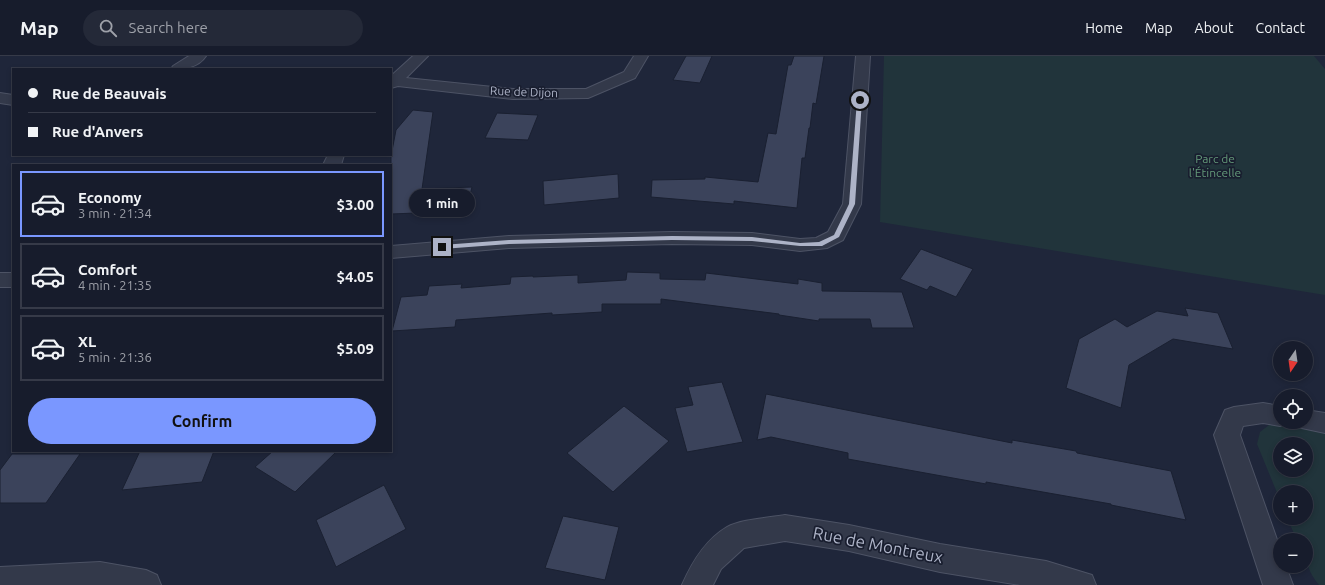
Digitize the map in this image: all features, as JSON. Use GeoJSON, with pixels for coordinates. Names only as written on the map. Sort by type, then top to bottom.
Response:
{"type":"FeatureCollection","features":[{"type":"Feature","properties":{"kind":"street"},"geometry":{"type":"LineString","coordinates":[[180,68],[199,56]]}},
{"type":"Feature","properties":{"kind":"street"},"geometry":{"type":"LineString","coordinates":[[393,83],[421,56]]}},
{"type":"Feature","properties":{"kind":"street","name":"Rue de Dijon"},"geometry":{"type":"LineString","coordinates":[[393,83],[513,94],[588,93],[630,74],[641,56]]}},
{"type":"Feature","properties":{"kind":"street"},"geometry":{"type":"LineString","coordinates":[[392,252],[509,242],[657,238],[752,239],[800,245],[820,244],[836,236],[852,204],[863,56]]}},
{"type":"Feature","properties":{"kind":"street"},"geometry":{"type":"LineString","coordinates":[[0,98],[12,100]]}},
{"type":"Feature","properties":{"kind":"street"},"geometry":{"type":"LineString","coordinates":[[0,280],[12,280]]}},
{"type":"Feature","properties":{"kind":"street"},"geometry":{"type":"LineString","coordinates":[[1273,415],[1264,413],[1234,417],[1228,435],[1278,585]]}},
{"type":"Feature","properties":{"kind":"street"},"geometry":{"type":"LineString","coordinates":[[1313,421],[1325,423]]}},
{"type":"Feature","properties":{"kind":"street","name":"Rue de Montreux"},"geometry":{"type":"LineString","coordinates":[[697,585],[711,558],[737,536],[785,528],[849,538],[940,558],[1046,575],[1081,585]]}},
{"type":"Feature","properties":{"kind":"street"},"geometry":{"type":"LineString","coordinates":[[0,581],[100,576],[146,585]]}},
{"type":"Feature","properties":{"kind":"green space","name":"Parc de l'Étincelle"},"geometry":{"type":"Polygon","coordinates":[[[884,56],[1314,56],[1325,69],[1325,295],[880,222],[884,56]]]}},
{"type":"Feature","properties":{"kind":"green space"},"geometry":{"type":"Polygon","coordinates":[[[1269,425],[1273,425],[1273,429],[1308,429],[1325,434],[1325,585],[1319,585],[1311,573],[1313,573],[1313,533],[1294,533],[1290,525],[1313,525],[1313,485],[1274,485],[1257,444],[1260,432],[1269,425]]]}},
{"type":"Feature","properties":{"kind":"building"},"geometry":{"type":"Polygon","coordinates":[[[686,56],[712,56],[700,83],[673,80],[686,56]]]}},
{"type":"Feature","properties":{"kind":"building"},"geometry":{"type":"Polygon","coordinates":[[[794,56],[824,56],[816,104],[813,103],[805,158],[802,158],[797,208],[734,201],[734,204],[651,197],[652,180],[705,179],[705,177],[758,182],[768,133],[776,134],[788,65],[791,65],[794,56]]]}},
{"type":"Feature","properties":{"kind":"building"},"geometry":{"type":"Polygon","coordinates":[[[413,110],[433,112],[422,189],[472,187],[466,211],[392,214],[391,156],[396,130],[413,110]]]}},
{"type":"Feature","properties":{"kind":"building"},"geometry":{"type":"Polygon","coordinates":[[[497,113],[538,115],[528,140],[485,138],[497,113]]]}},
{"type":"Feature","properties":{"kind":"building"},"geometry":{"type":"Polygon","coordinates":[[[618,174],[619,198],[544,205],[543,181],[618,174]]]}},
{"type":"Feature","properties":{"kind":"building"},"geometry":{"type":"Polygon","coordinates":[[[921,249],[973,269],[956,297],[930,286],[927,290],[900,279],[921,249]]]}},
{"type":"Feature","properties":{"kind":"building"},"geometry":{"type":"Polygon","coordinates":[[[627,272],[660,273],[660,279],[705,280],[706,273],[798,284],[798,279],[822,283],[822,291],[902,292],[914,328],[872,328],[870,319],[819,319],[819,321],[779,314],[661,299],[661,304],[602,304],[602,312],[552,315],[552,313],[456,320],[455,327],[392,331],[401,297],[427,295],[429,286],[462,284],[461,288],[510,284],[511,277],[533,276],[578,275],[578,283],[626,280],[627,272]]]}},
{"type":"Feature","properties":{"kind":"building"},"geometry":{"type":"Polygon","coordinates":[[[1185,308],[1218,313],[1233,349],[1173,339],[1129,365],[1121,408],[1066,388],[1079,339],[1115,319],[1127,327],[1157,311],[1188,316],[1185,308]]]}},
{"type":"Feature","properties":{"kind":"building"},"geometry":{"type":"Polygon","coordinates":[[[722,382],[743,442],[687,452],[675,408],[693,405],[688,387],[722,382]]]}},
{"type":"Feature","properties":{"kind":"building"},"geometry":{"type":"Polygon","coordinates":[[[766,394],[1012,443],[1012,440],[1076,451],[1077,453],[1171,471],[1186,520],[1111,504],[986,482],[986,484],[848,459],[848,453],[771,437],[757,440],[766,394]]]}},
{"type":"Feature","properties":{"kind":"building"},"geometry":{"type":"Polygon","coordinates":[[[624,406],[669,441],[613,492],[567,453],[624,406]]]}},
{"type":"Feature","properties":{"kind":"building"},"geometry":{"type":"Polygon","coordinates":[[[140,452],[214,452],[202,482],[122,490],[140,452]]]}},
{"type":"Feature","properties":{"kind":"building"},"geometry":{"type":"Polygon","coordinates":[[[272,452],[336,452],[295,492],[255,467],[272,452]]]}},
{"type":"Feature","properties":{"kind":"building"},"geometry":{"type":"Polygon","coordinates":[[[12,454],[80,454],[46,503],[0,503],[0,470],[12,454]]]}},
{"type":"Feature","properties":{"kind":"building"},"geometry":{"type":"Polygon","coordinates":[[[384,485],[406,529],[336,567],[316,520],[384,485]]]}},
{"type":"Feature","properties":{"kind":"building"},"geometry":{"type":"Polygon","coordinates":[[[563,516],[619,527],[605,580],[545,568],[563,516]]]}},
{"type":"Feature","properties":{"kind":"route"},"geometry":{"type":"LineString","coordinates":[[442,247],[509,242],[672,238],[752,239],[800,245],[820,244],[836,236],[852,204],[860,100]]}}]}
